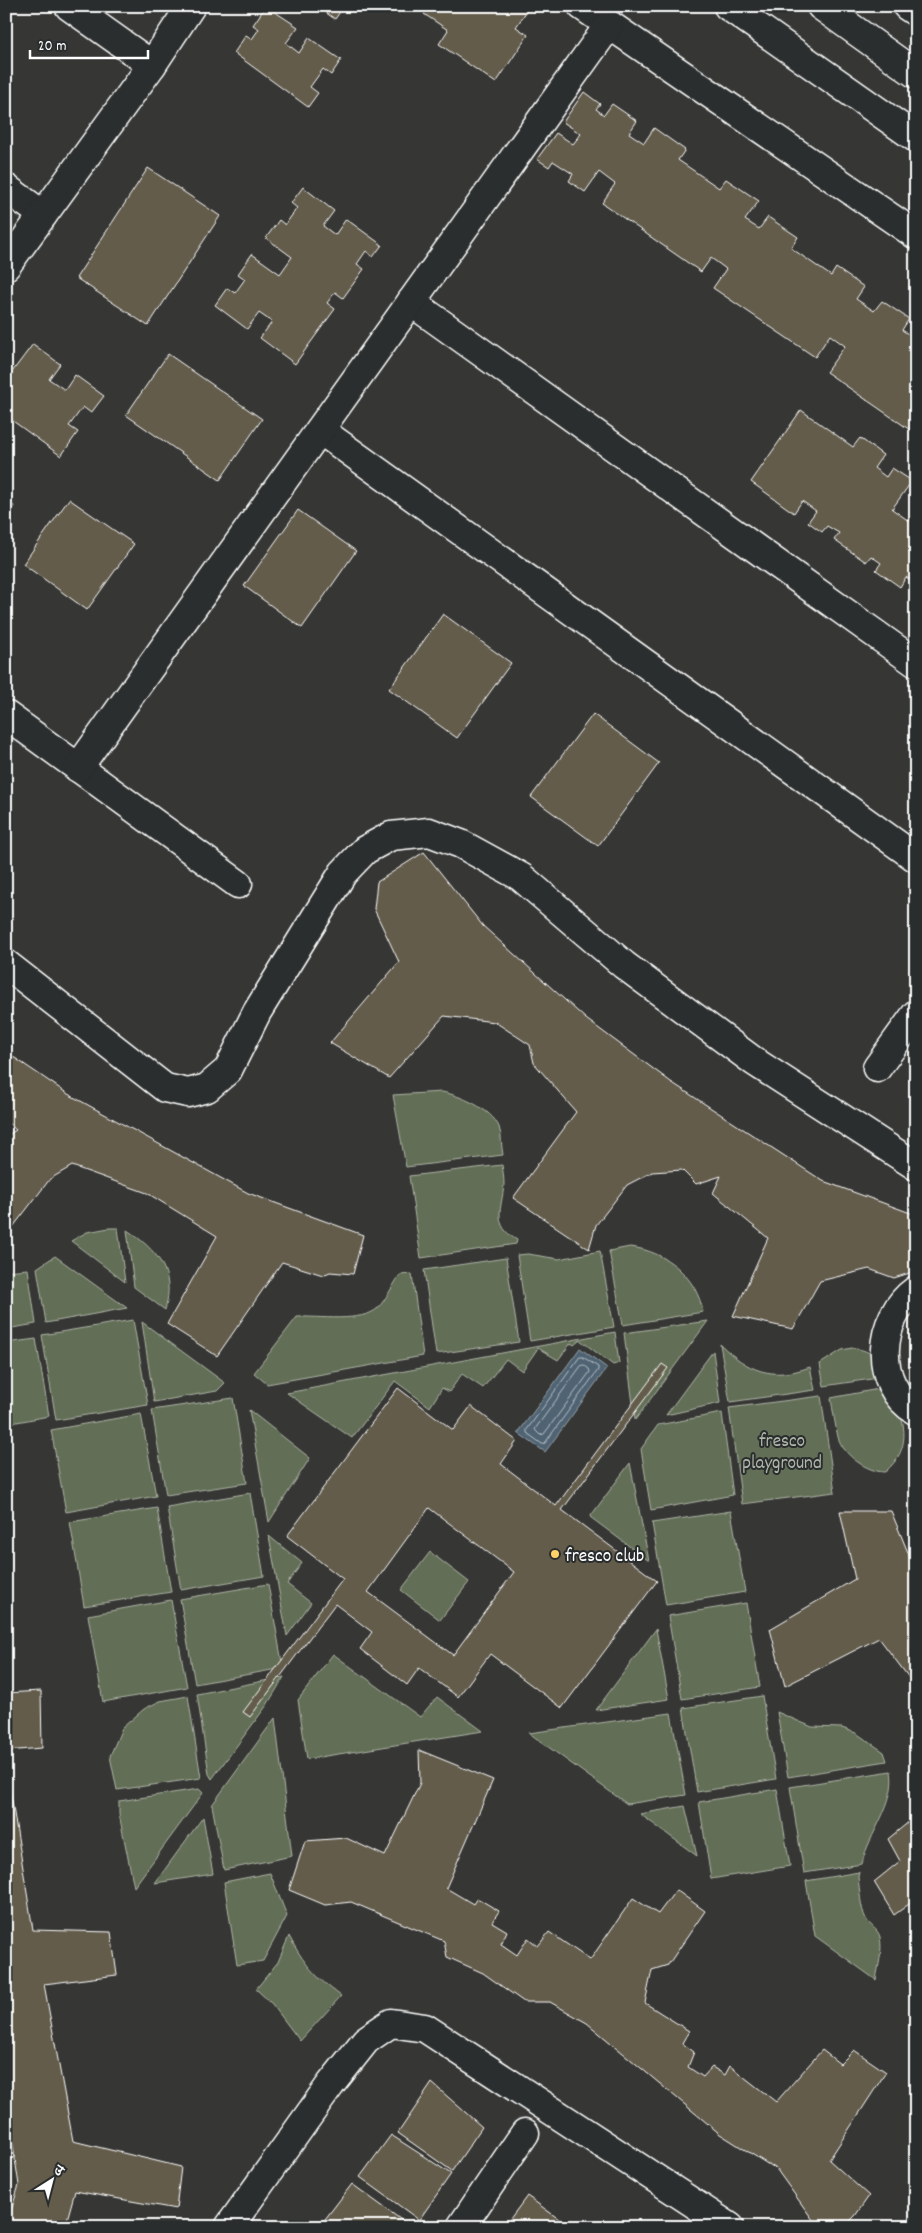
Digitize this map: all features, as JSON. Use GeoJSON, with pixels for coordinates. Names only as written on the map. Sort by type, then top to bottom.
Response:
{"type":"FeatureCollection","features":[{"type":"Feature","properties":{"kind":"street"},"geometry":{"type":"LineString","coordinates":[[69,6],[152,66]]}},
{"type":"Feature","properties":{"kind":"street"},"geometry":{"type":"LineString","coordinates":[[6,266],[152,66],[191,6]]}},
{"type":"Feature","properties":{"kind":"street"},"geometry":{"type":"LineString","coordinates":[[582,6],[916,235]]}},
{"type":"Feature","properties":{"kind":"street"},"geometry":{"type":"LineString","coordinates":[[728,6],[916,138]]}},
{"type":"Feature","properties":{"kind":"street"},"geometry":{"type":"LineString","coordinates":[[821,6],[916,74]]}},
{"type":"Feature","properties":{"kind":"street"},"geometry":{"type":"LineString","coordinates":[[907,6],[916,12]]}},
{"type":"Feature","properties":{"kind":"street"},"geometry":{"type":"LineString","coordinates":[[78,768],[609,25]]}},
{"type":"Feature","properties":{"kind":"street"},"geometry":{"type":"LineString","coordinates":[[6,188],[43,215]]}},
{"type":"Feature","properties":{"kind":"street"},"geometry":{"type":"LineString","coordinates":[[411,302],[916,662]]}},
{"type":"Feature","properties":{"kind":"street"},"geometry":{"type":"LineString","coordinates":[[320,430],[916,858]]}},
{"type":"Feature","properties":{"kind":"street"},"geometry":{"type":"LineString","coordinates":[[6,715],[238,884]]}},
{"type":"Feature","properties":{"kind":"street"},"geometry":{"type":"LineString","coordinates":[[6,964],[165,1088],[188,1093],[207,1088],[228,1070],[257,1012],[343,873],[364,850],[392,836],[429,832],[461,844],[521,877],[624,965],[754,1062],[916,1166]]}},
{"type":"Feature","properties":{"kind":"street"},"geometry":{"type":"LineString","coordinates":[[877,1068],[916,1014]]}},
{"type":"Feature","properties":{"kind":"street"},"geometry":{"type":"LineString","coordinates":[[916,1290],[904,1298],[888,1323],[884,1353],[891,1382],[909,1407],[916,1411]]}},
{"type":"Feature","properties":{"kind":"street"},"geometry":{"type":"LineString","coordinates":[[229,2227],[331,2084],[366,2040],[391,2022],[425,2028],[730,2227]]}},
{"type":"Feature","properties":{"kind":"street"},"geometry":{"type":"LineString","coordinates":[[460,2227],[526,2133]]}},
{"type":"Feature","properties":{"kind":"green space"},"geometry":{"type":"Polygon","coordinates":[[[442,1092],[466,1100],[490,1114],[501,1133],[503,1155],[406,1167],[393,1095],[442,1092]]]}},
{"type":"Feature","properties":{"kind":"green space"},"geometry":{"type":"Polygon","coordinates":[[[502,1165],[504,1185],[500,1209],[501,1222],[509,1234],[517,1240],[516,1244],[421,1258],[409,1176],[502,1165]]]}},
{"type":"Feature","properties":{"kind":"green space"},"geometry":{"type":"Polygon","coordinates":[[[118,1228],[125,1282],[71,1241],[87,1232],[118,1228]]]}},
{"type":"Feature","properties":{"kind":"green space"},"geometry":{"type":"Polygon","coordinates":[[[127,1230],[155,1254],[166,1273],[168,1296],[165,1310],[134,1287],[127,1230]]]}},
{"type":"Feature","properties":{"kind":"green space"},"geometry":{"type":"Polygon","coordinates":[[[630,1247],[656,1254],[678,1268],[694,1288],[700,1299],[703,1312],[623,1325],[609,1251],[630,1247]]]}},
{"type":"Feature","properties":{"kind":"green space"},"geometry":{"type":"Polygon","coordinates":[[[600,1251],[614,1327],[530,1341],[517,1255],[528,1254],[559,1259],[600,1251]]]}},
{"type":"Feature","properties":{"kind":"green space"},"geometry":{"type":"Polygon","coordinates":[[[55,1256],[127,1308],[46,1323],[37,1268],[55,1256]]]}},
{"type":"Feature","properties":{"kind":"green space"},"geometry":{"type":"Polygon","coordinates":[[[506,1258],[519,1342],[436,1354],[424,1270],[506,1258]]]}},
{"type":"Feature","properties":{"kind":"green space"},"geometry":{"type":"Polygon","coordinates":[[[28,1269],[36,1324],[6,1329],[6,1271],[28,1269]]]}},
{"type":"Feature","properties":{"kind":"green space"},"geometry":{"type":"Polygon","coordinates":[[[412,1274],[423,1356],[267,1384],[254,1373],[297,1317],[339,1318],[362,1316],[371,1313],[378,1308],[400,1275],[412,1274]]]}},
{"type":"Feature","properties":{"kind":"green space"},"geometry":{"type":"Polygon","coordinates":[[[133,1320],[148,1405],[56,1420],[42,1335],[133,1320]]]}},
{"type":"Feature","properties":{"kind":"green space"},"geometry":{"type":"Polygon","coordinates":[[[708,1321],[635,1420],[624,1333],[708,1321]]]}},
{"type":"Feature","properties":{"kind":"green space"},"geometry":{"type":"Polygon","coordinates":[[[142,1322],[225,1383],[217,1391],[154,1402],[142,1322]]]}},
{"type":"Feature","properties":{"kind":"green space"},"geometry":{"type":"Polygon","coordinates":[[[615,1332],[619,1363],[613,1365],[580,1340],[574,1345],[571,1343],[558,1360],[538,1348],[522,1371],[506,1359],[483,1388],[462,1374],[449,1392],[442,1388],[430,1407],[395,1381],[352,1438],[287,1393],[615,1332]]]}},
{"type":"Feature","properties":{"kind":"green space"},"geometry":{"type":"Polygon","coordinates":[[[36,1339],[49,1416],[6,1424],[6,1343],[36,1339]]]}},
{"type":"Feature","properties":{"kind":"green space"},"geometry":{"type":"Polygon","coordinates":[[[720,1344],[740,1361],[761,1371],[783,1373],[810,1367],[815,1390],[730,1402],[720,1344]]]}},
{"type":"Feature","properties":{"kind":"green space"},"geometry":{"type":"Polygon","coordinates":[[[852,1348],[870,1353],[885,1377],[824,1386],[820,1364],[842,1350],[852,1348]]]}},
{"type":"Feature","properties":{"kind":"green space"},"geometry":{"type":"Polygon","coordinates":[[[713,1351],[720,1403],[666,1415],[713,1351]]]}},
{"type":"Feature","properties":{"kind":"green space"},"geometry":{"type":"Polygon","coordinates":[[[889,1387],[899,1410],[904,1431],[900,1452],[885,1472],[864,1466],[845,1450],[838,1437],[831,1398],[889,1387]]]}},
{"type":"Feature","properties":{"kind":"green space","name":"fresco playground"},"geometry":{"type":"Polygon","coordinates":[[[821,1396],[835,1492],[742,1504],[729,1408],[821,1396]]]}},
{"type":"Feature","properties":{"kind":"green space"},"geometry":{"type":"Polygon","coordinates":[[[233,1398],[247,1483],[166,1495],[152,1410],[233,1398]]]}},
{"type":"Feature","properties":{"kind":"green space"},"geometry":{"type":"Polygon","coordinates":[[[249,1410],[310,1458],[269,1522],[249,1410]]]}},
{"type":"Feature","properties":{"kind":"green space"},"geometry":{"type":"Polygon","coordinates":[[[722,1413],[733,1495],[651,1510],[641,1449],[658,1425],[722,1413]]]}},
{"type":"Feature","properties":{"kind":"green space"},"geometry":{"type":"Polygon","coordinates":[[[141,1414],[156,1496],[66,1512],[51,1430],[141,1414]]]}},
{"type":"Feature","properties":{"kind":"green space"},"geometry":{"type":"Polygon","coordinates":[[[630,1463],[649,1561],[590,1517],[630,1463]]]}},
{"type":"Feature","properties":{"kind":"green space"},"geometry":{"type":"Polygon","coordinates":[[[250,1493],[264,1576],[181,1590],[167,1507],[250,1493]]]}},
{"type":"Feature","properties":{"kind":"green space"},"geometry":{"type":"Polygon","coordinates":[[[157,1508],[171,1592],[84,1606],[70,1522],[157,1508]]]}},
{"type":"Feature","properties":{"kind":"green space"},"geometry":{"type":"Polygon","coordinates":[[[731,1511],[745,1592],[666,1605],[652,1523],[731,1511]]]}},
{"type":"Feature","properties":{"kind":"green space"},"geometry":{"type":"Polygon","coordinates":[[[269,1536],[302,1563],[287,1584],[311,1603],[287,1636],[269,1536]]]}},
{"type":"Feature","properties":{"kind":"green space"},"geometry":{"type":"Polygon","coordinates":[[[430,1552],[469,1582],[440,1620],[401,1590],[430,1552]]]}},
{"type":"Feature","properties":{"kind":"green space"},"geometry":{"type":"Polygon","coordinates":[[[268,1584],[283,1668],[195,1684],[180,1599],[268,1584]]]}},
{"type":"Feature","properties":{"kind":"green space"},"geometry":{"type":"Polygon","coordinates":[[[171,1600],[187,1687],[103,1702],[88,1615],[171,1600]]]}},
{"type":"Feature","properties":{"kind":"green space"},"geometry":{"type":"Polygon","coordinates":[[[746,1603],[760,1687],[682,1699],[668,1616],[746,1603]]]}},
{"type":"Feature","properties":{"kind":"green space"},"geometry":{"type":"Polygon","coordinates":[[[656,1629],[669,1699],[596,1710],[656,1629]]]}},
{"type":"Feature","properties":{"kind":"green space"},"geometry":{"type":"Polygon","coordinates":[[[333,1654],[420,1717],[437,1697],[483,1731],[307,1759],[298,1700],[333,1654]]]}},
{"type":"Feature","properties":{"kind":"green space"},"geometry":{"type":"Polygon","coordinates":[[[284,1677],[267,1705],[212,1779],[209,1774],[197,1694],[284,1677]]]}},
{"type":"Feature","properties":{"kind":"green space"},"geometry":{"type":"Polygon","coordinates":[[[188,1696],[201,1778],[117,1790],[110,1756],[122,1728],[144,1709],[160,1701],[188,1696]]]}},
{"type":"Feature","properties":{"kind":"green space"},"geometry":{"type":"Polygon","coordinates":[[[762,1696],[776,1779],[697,1792],[683,1708],[762,1696]]]}},
{"type":"Feature","properties":{"kind":"green space"},"geometry":{"type":"Polygon","coordinates":[[[777,1712],[812,1727],[842,1728],[856,1733],[884,1752],[887,1761],[788,1777],[777,1712]]]}},
{"type":"Feature","properties":{"kind":"green space"},"geometry":{"type":"Polygon","coordinates":[[[671,1713],[686,1795],[627,1804],[529,1733],[671,1713]]]}},
{"type":"Feature","properties":{"kind":"green space"},"geometry":{"type":"Polygon","coordinates":[[[275,1718],[292,1856],[224,1870],[212,1805],[275,1718]]]}},
{"type":"Feature","properties":{"kind":"green space"},"geometry":{"type":"Polygon","coordinates":[[[891,1771],[890,1795],[862,1864],[804,1873],[790,1787],[891,1771]]]}},
{"type":"Feature","properties":{"kind":"green space"},"geometry":{"type":"Polygon","coordinates":[[[199,1789],[203,1793],[134,1887],[119,1814],[119,1801],[199,1789]]]}},
{"type":"Feature","properties":{"kind":"green space"},"geometry":{"type":"Polygon","coordinates":[[[777,1789],[790,1866],[711,1879],[699,1802],[777,1789]]]}},
{"type":"Feature","properties":{"kind":"green space"},"geometry":{"type":"Polygon","coordinates":[[[685,1806],[697,1856],[640,1814],[685,1806]]]}},
{"type":"Feature","properties":{"kind":"green space"},"geometry":{"type":"Polygon","coordinates":[[[203,1817],[213,1874],[155,1883],[203,1817]]]}},
{"type":"Feature","properties":{"kind":"green space"},"geometry":{"type":"Polygon","coordinates":[[[859,1872],[861,1904],[864,1914],[878,1932],[881,1942],[876,1980],[815,1936],[806,1881],[859,1872]]]}},
{"type":"Feature","properties":{"kind":"green space"},"geometry":{"type":"Polygon","coordinates":[[[270,1873],[287,1916],[263,1961],[237,1965],[224,1882],[270,1873]]]}},
{"type":"Feature","properties":{"kind":"green space"},"geometry":{"type":"Polygon","coordinates":[[[289,1936],[311,1969],[324,1983],[341,1996],[300,2041],[272,2004],[256,1989],[278,1962],[289,1936]]]}},
{"type":"Feature","properties":{"kind":"water"},"geometry":{"type":"Polygon","coordinates":[[[580,1348],[607,1368],[545,1452],[518,1433],[580,1348]]]}},
{"type":"Feature","properties":{"kind":"building"},"geometry":{"type":"Polygon","coordinates":[[[266,6],[298,27],[286,43],[299,53],[309,38],[341,60],[331,75],[323,69],[310,87],[318,93],[308,107],[234,53],[246,35],[252,39],[259,29],[253,25],[266,6]]]}},
{"type":"Feature","properties":{"kind":"building"},"geometry":{"type":"Polygon","coordinates":[[[316,6],[344,6],[335,19],[316,6]]]}},
{"type":"Feature","properties":{"kind":"building"},"geometry":{"type":"Polygon","coordinates":[[[430,6],[530,6],[516,27],[528,35],[496,83],[439,44],[448,30],[424,14],[430,6]]]}},
{"type":"Feature","properties":{"kind":"building"},"geometry":{"type":"Polygon","coordinates":[[[584,92],[600,104],[596,109],[604,115],[612,104],[637,121],[629,133],[644,143],[654,128],[685,150],[678,160],[719,188],[726,179],[759,201],[745,220],[759,229],[768,217],[798,237],[791,248],[831,276],[836,268],[864,287],[856,299],[874,311],[882,301],[909,319],[902,330],[916,339],[916,434],[826,372],[845,346],[830,335],[815,357],[713,288],[726,269],[711,258],[701,272],[602,203],[615,184],[599,172],[585,192],[569,181],[573,174],[553,161],[549,167],[537,159],[556,133],[573,144],[581,134],[563,122],[584,92]]]}},
{"type":"Feature","properties":{"kind":"building"},"geometry":{"type":"Polygon","coordinates":[[[148,168],[220,216],[148,326],[76,278],[148,168]]]}},
{"type":"Feature","properties":{"kind":"building"},"geometry":{"type":"Polygon","coordinates":[[[303,187],[334,211],[323,226],[335,235],[346,219],[382,245],[373,257],[366,251],[357,264],[364,269],[343,298],[335,292],[327,303],[335,309],[295,364],[260,338],[272,322],[259,313],[247,329],[215,305],[227,288],[235,293],[245,279],[238,274],[252,254],[280,274],[292,257],[266,238],[279,220],[285,225],[297,208],[291,203],[303,187]]]}},
{"type":"Feature","properties":{"kind":"building"},"geometry":{"type":"Polygon","coordinates":[[[33,344],[60,364],[49,379],[65,390],[75,375],[104,396],[91,413],[83,407],[69,426],[78,432],[61,456],[6,416],[6,380],[33,344]]]}},
{"type":"Feature","properties":{"kind":"building"},"geometry":{"type":"Polygon","coordinates":[[[168,354],[262,419],[220,480],[126,415],[168,354]]]}},
{"type":"Feature","properties":{"kind":"building"},"geometry":{"type":"Polygon","coordinates":[[[801,410],[853,447],[860,438],[883,455],[874,468],[886,477],[892,468],[912,481],[892,509],[909,521],[916,512],[916,584],[906,577],[900,587],[876,570],[881,563],[871,556],[866,562],[834,540],[839,533],[827,526],[822,532],[808,522],[816,511],[802,501],[794,513],[751,482],[801,410]]]}},
{"type":"Feature","properties":{"kind":"building"},"geometry":{"type":"Polygon","coordinates":[[[69,499],[134,544],[87,610],[23,564],[69,499]]]}},
{"type":"Feature","properties":{"kind":"building"},"geometry":{"type":"Polygon","coordinates":[[[6,501],[14,506],[6,517],[6,501]]]}},
{"type":"Feature","properties":{"kind":"building"},"geometry":{"type":"Polygon","coordinates":[[[298,510],[356,551],[302,628],[244,586],[298,510]]]}},
{"type":"Feature","properties":{"kind":"building"},"geometry":{"type":"Polygon","coordinates":[[[916,584],[916,598],[910,593],[916,584]]]}},
{"type":"Feature","properties":{"kind":"building"},"geometry":{"type":"Polygon","coordinates":[[[443,614],[511,663],[457,738],[389,689],[443,614]]]}},
{"type":"Feature","properties":{"kind":"building"},"geometry":{"type":"Polygon","coordinates":[[[593,714],[659,763],[598,846],[531,797],[593,714]]]}},
{"type":"Feature","properties":{"kind":"building"},"geometry":{"type":"Polygon","coordinates":[[[424,852],[483,926],[586,1019],[671,1082],[823,1181],[916,1215],[916,1271],[894,1278],[869,1269],[820,1281],[793,1329],[733,1316],[768,1238],[713,1193],[721,1176],[696,1184],[682,1170],[652,1172],[627,1185],[596,1225],[589,1249],[513,1198],[576,1112],[534,1063],[530,1045],[495,1022],[444,1016],[389,1078],[330,1043],[399,962],[374,909],[377,882],[424,852]]]}},
{"type":"Feature","properties":{"kind":"building"},"geometry":{"type":"Polygon","coordinates":[[[6,1052],[68,1094],[248,1193],[363,1235],[353,1274],[330,1272],[323,1275],[282,1262],[217,1356],[167,1324],[217,1236],[147,1193],[72,1166],[50,1179],[6,1236],[6,1136],[16,1130],[6,1121],[6,1052]]]}},
{"type":"Feature","properties":{"kind":"building","name":"fresco club"},"geometry":{"type":"Polygon","coordinates":[[[662,1364],[668,1368],[562,1510],[657,1581],[562,1708],[490,1654],[458,1697],[419,1668],[407,1685],[360,1649],[372,1632],[335,1604],[250,1717],[243,1712],[343,1579],[287,1536],[398,1388],[453,1430],[471,1406],[517,1441],[501,1464],[556,1506],[662,1364]],[[429,1508],[368,1592],[453,1655],[514,1572],[429,1508]]]}},
{"type":"Feature","properties":{"kind":"building"},"geometry":{"type":"Polygon","coordinates":[[[840,1511],[891,1511],[916,1572],[916,1687],[879,1638],[785,1686],[770,1629],[855,1579],[840,1511]]]}},
{"type":"Feature","properties":{"kind":"building"},"geometry":{"type":"Polygon","coordinates":[[[41,1691],[42,1748],[6,1751],[6,1693],[41,1691]]]}},
{"type":"Feature","properties":{"kind":"building"},"geometry":{"type":"Polygon","coordinates":[[[419,1750],[493,1780],[446,1888],[473,1904],[477,1898],[499,1911],[492,1922],[507,1931],[501,1944],[517,1955],[528,1938],[538,1946],[549,1932],[590,1960],[633,1898],[658,1914],[676,1890],[705,1911],[668,1965],[652,1970],[645,2003],[689,2031],[682,2043],[694,2052],[688,2067],[703,2077],[712,2067],[725,2075],[730,2066],[776,2102],[822,2050],[840,2064],[854,2050],[886,2072],[829,2160],[869,2196],[855,2216],[844,2227],[818,2227],[777,2170],[720,2134],[587,2023],[550,2002],[524,2002],[483,1973],[447,1957],[444,1941],[351,1902],[325,1905],[289,1890],[305,1841],[346,1838],[385,1856],[420,1783],[419,1750]]]}},
{"type":"Feature","properties":{"kind":"building"},"geometry":{"type":"Polygon","coordinates":[[[6,1764],[33,1930],[111,1932],[117,1975],[44,1984],[73,2141],[181,2167],[176,2209],[75,2191],[65,2227],[6,2227],[19,2185],[6,2100],[6,1764]]]}},
{"type":"Feature","properties":{"kind":"building"},"geometry":{"type":"Polygon","coordinates":[[[916,1816],[916,1899],[894,1915],[874,1882],[900,1861],[888,1839],[916,1816]]]}},
{"type":"Feature","properties":{"kind":"building"},"geometry":{"type":"Polygon","coordinates":[[[432,2083],[482,2127],[452,2171],[398,2133],[432,2083]]]}},
{"type":"Feature","properties":{"kind":"building"},"geometry":{"type":"Polygon","coordinates":[[[391,2135],[451,2174],[419,2220],[360,2177],[391,2135]]]}},
{"type":"Feature","properties":{"kind":"building"},"geometry":{"type":"Polygon","coordinates":[[[352,2184],[411,2227],[319,2227],[352,2184]]]}},
{"type":"Feature","properties":{"kind":"building"},"geometry":{"type":"Polygon","coordinates":[[[527,2196],[570,2227],[504,2227],[527,2196]]]}},
{"type":"Feature","properties":{"kind":"place","name":"fresco club"},"geometry":{"type":"Point","coordinates":[555,1554]}}]}
